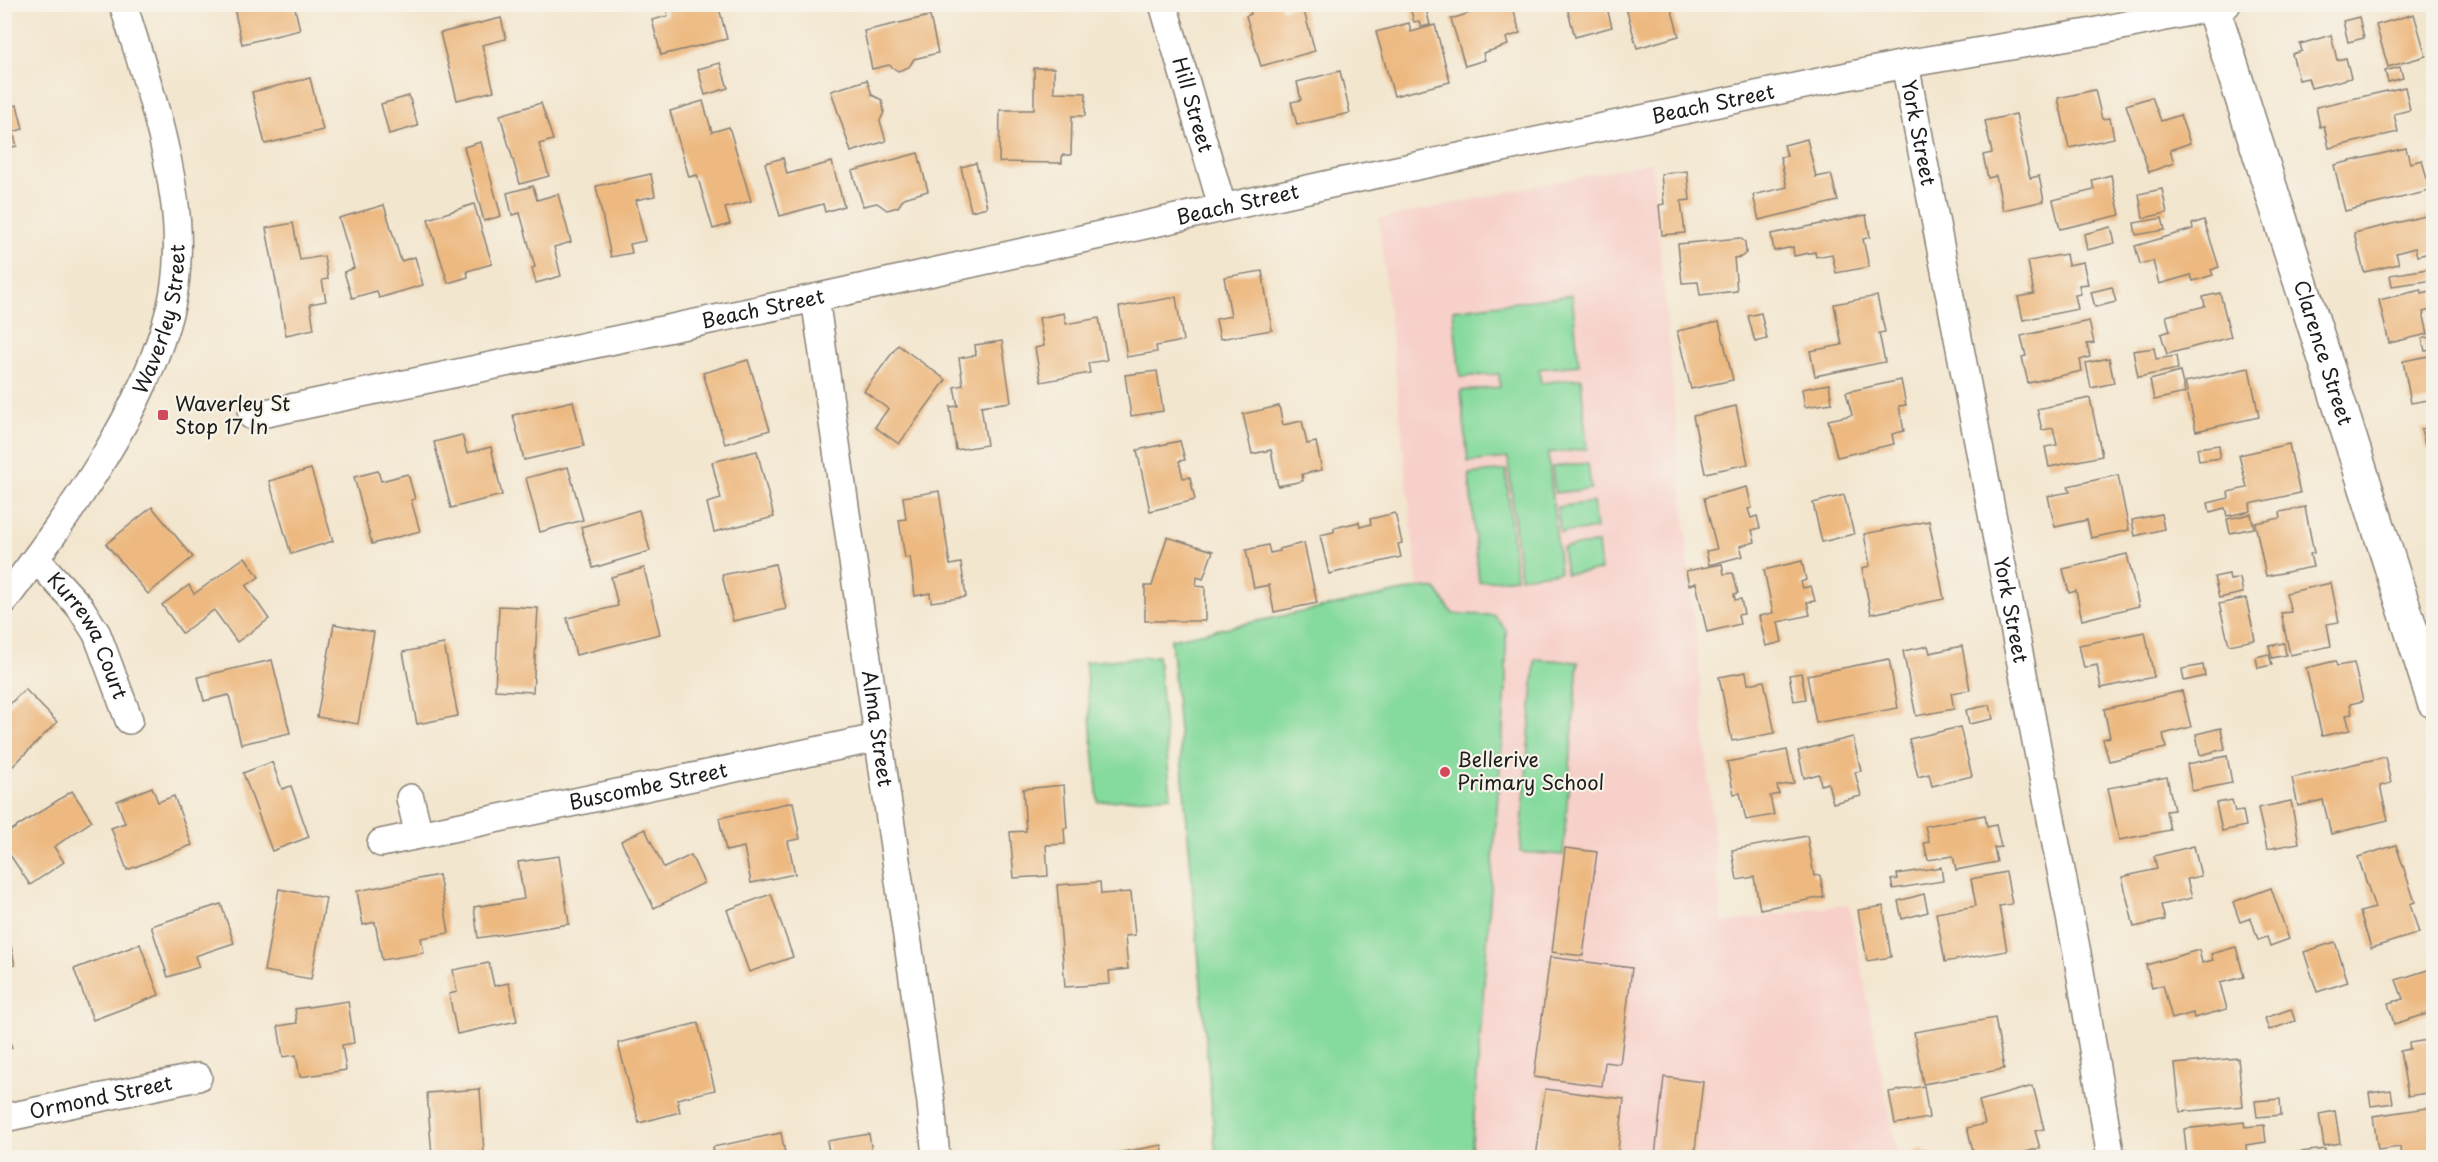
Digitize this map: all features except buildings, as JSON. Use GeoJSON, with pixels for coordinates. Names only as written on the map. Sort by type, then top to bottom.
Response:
{"type":"FeatureCollection","features":[{"type":"Feature","properties":{"kind":"main road","name":"Clarence Street"},"geometry":{"type":"LineString","coordinates":[[2217,6],[2433,702]]}},
{"type":"Feature","properties":{"kind":"street","name":"Waverley Street"},"geometry":{"type":"LineString","coordinates":[[4,601],[36,559],[119,431],[146,379],[171,305],[177,259],[174,199],[156,110],[123,4]]}},
{"type":"Feature","properties":{"kind":"street","name":"Hill Street"},"geometry":{"type":"LineString","coordinates":[[1163,4],[1222,206]]}},
{"type":"Feature","properties":{"kind":"street","name":"Beach Street"},"geometry":{"type":"LineString","coordinates":[[252,416],[815,298],[1222,206],[1905,64],[2093,32],[2217,6]]}},
{"type":"Feature","properties":{"kind":"street","name":"York Street"},"geometry":{"type":"LineString","coordinates":[[1905,64],[2077,953],[2111,1158]]}},
{"type":"Feature","properties":{"kind":"street","name":"Alma Street"},"geometry":{"type":"LineString","coordinates":[[815,298],[931,1103],[936,1158]]}},
{"type":"Feature","properties":{"kind":"street","name":"Kurrewa Court"},"geometry":{"type":"LineString","coordinates":[[36,559],[80,607],[97,634],[129,720]]}},
{"type":"Feature","properties":{"kind":"street","name":"Buscombe Street"},"geometry":{"type":"LineString","coordinates":[[381,843],[877,738]]}},
{"type":"Feature","properties":{"kind":"street"},"geometry":{"type":"LineString","coordinates":[[410,798],[419,835]]}},
{"type":"Feature","properties":{"kind":"street","name":"Ormond Street"},"geometry":{"type":"LineString","coordinates":[[4,1118],[198,1077]]}},
{"type":"Feature","properties":{"kind":"shaded area","name":"Bellerive Primary School"},"geometry":{"type":"Polygon","coordinates":[[[1652,162],[1722,923],[1849,904],[1898,1157],[1216,1157],[1171,639],[1418,588],[1379,219],[1652,162]]]}},
{"type":"Feature","properties":{"kind":"green space"},"geometry":{"type":"Polygon","coordinates":[[[1572,295],[1579,365],[1539,369],[1541,383],[1581,378],[1587,449],[1548,453],[1560,572],[1520,577],[1508,458],[1468,462],[1461,391],[1500,387],[1499,374],[1460,377],[1453,310],[1572,295]]]}},
{"type":"Feature","properties":{"kind":"green space"},"geometry":{"type":"Polygon","coordinates":[[[1588,463],[1591,489],[1555,493],[1552,467],[1588,463]]]}},
{"type":"Feature","properties":{"kind":"green space"},"geometry":{"type":"Polygon","coordinates":[[[1506,470],[1516,578],[1479,582],[1469,474],[1506,470]]]}},
{"type":"Feature","properties":{"kind":"green space"},"geometry":{"type":"Polygon","coordinates":[[[1593,502],[1596,529],[1560,533],[1557,507],[1593,502]]]}},
{"type":"Feature","properties":{"kind":"green space"},"geometry":{"type":"Polygon","coordinates":[[[1598,543],[1601,570],[1566,574],[1562,548],[1598,543]]]}},
{"type":"Feature","properties":{"kind":"green space"},"geometry":{"type":"Polygon","coordinates":[[[1418,588],[1436,589],[1453,614],[1494,615],[1506,630],[1506,687],[1471,1157],[1216,1157],[1171,639],[1418,588]]]}},
{"type":"Feature","properties":{"kind":"green space"},"geometry":{"type":"Polygon","coordinates":[[[1158,656],[1171,796],[1098,802],[1085,662],[1158,656]]]}},
{"type":"Feature","properties":{"kind":"green space"},"geometry":{"type":"Polygon","coordinates":[[[1535,659],[1578,662],[1563,855],[1520,852],[1535,659]]]}},
{"type":"Feature","properties":{"kind":"place","name":"Waverley St Stop 17 In"},"geometry":{"type":"Point","coordinates":[163,415]}},
{"type":"Feature","properties":{"kind":"place","name":"Bellerive Primary School"},"geometry":{"type":"Point","coordinates":[1445,772]}}]}
